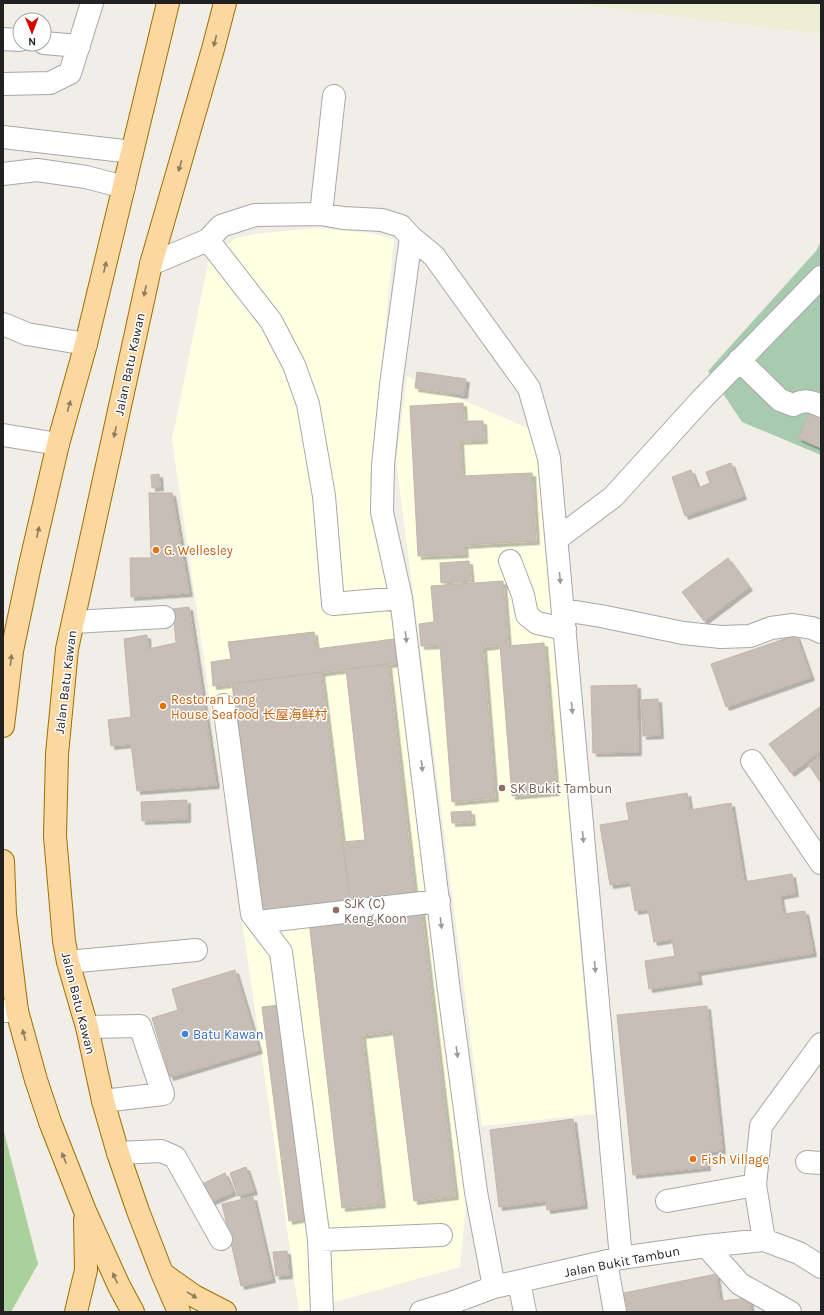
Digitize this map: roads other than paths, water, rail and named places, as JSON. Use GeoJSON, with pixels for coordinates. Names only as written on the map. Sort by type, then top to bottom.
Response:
{"type":"FeatureCollection","features":[{"type":"Feature","properties":{"kind":"main road"},"geometry":{"type":"LineString","coordinates":[[3,726],[12,651],[58,444],[86,344],[168,3]]}},
{"type":"Feature","properties":{"kind":"main road","name":"Jalan Batu Kawan"},"geometry":{"type":"LineString","coordinates":[[180,1312],[162,1273],[118,1153],[103,1101],[87,1027],[68,962],[64,941],[55,836],[57,754],[67,649],[151,264],[225,3]]}},
{"type":"Feature","properties":{"kind":"main road"},"geometry":{"type":"LineString","coordinates":[[3,861],[10,1011],[50,1122],[85,1211],[119,1286],[133,1312]]}},
{"type":"Feature","properties":{"kind":"main road"},"geometry":{"type":"LineString","coordinates":[[76,1312],[86,1270],[85,1211]]}},
{"type":"Feature","properties":{"kind":"main road"},"geometry":{"type":"LineString","coordinates":[[162,1273],[194,1296],[225,1312]]}},
{"type":"Feature","properties":{"kind":"street"},"geometry":{"type":"LineString","coordinates":[[3,84],[50,83],[70,73],[92,3]]}},
{"type":"Feature","properties":{"kind":"street"},"geometry":{"type":"LineString","coordinates":[[52,44],[79,46]]}},
{"type":"Feature","properties":{"kind":"street"},"geometry":{"type":"LineString","coordinates":[[321,214],[334,96]]}},
{"type":"Feature","properties":{"kind":"street"},"geometry":{"type":"LineString","coordinates":[[3,137],[132,152]]}},
{"type":"Feature","properties":{"kind":"street"},"geometry":{"type":"LineString","coordinates":[[3,174],[37,170],[86,177],[124,187]]}},
{"type":"Feature","properties":{"kind":"street"},"geometry":{"type":"LineString","coordinates":[[151,264],[208,240],[221,226],[255,215],[321,214],[343,218],[382,220],[401,226],[411,237],[434,256],[529,388],[549,458],[557,539],[613,1260],[615,1312]]}},
{"type":"Feature","properties":{"kind":"street"},"geometry":{"type":"LineString","coordinates":[[411,237],[391,385],[383,465],[382,512],[401,598],[476,1192],[494,1287]]}},
{"type":"Feature","properties":{"kind":"street"},"geometry":{"type":"LineString","coordinates":[[208,240],[271,320],[294,365],[308,404],[324,496],[333,604],[401,598]]}},
{"type":"Feature","properties":{"kind":"street"},"geometry":{"type":"LineString","coordinates":[[557,539],[613,497],[702,399],[821,276]]}},
{"type":"Feature","properties":{"kind":"street"},"geometry":{"type":"LineString","coordinates":[[3,324],[27,334],[86,344]]}},
{"type":"Feature","properties":{"kind":"street"},"geometry":{"type":"LineString","coordinates":[[739,360],[780,400],[793,405],[803,401],[813,402],[821,406]]}},
{"type":"Feature","properties":{"kind":"street"},"geometry":{"type":"LineString","coordinates":[[3,435],[58,444]]}},
{"type":"Feature","properties":{"kind":"street"},"geometry":{"type":"LineString","coordinates":[[510,561],[523,595],[527,615],[537,623],[601,616],[683,633],[721,638],[750,636],[771,628],[793,626],[812,628],[821,632]]}},
{"type":"Feature","properties":{"kind":"street"},"geometry":{"type":"LineString","coordinates":[[73,622],[164,617]]}},
{"type":"Feature","properties":{"kind":"street"},"geometry":{"type":"LineString","coordinates":[[224,705],[252,914],[281,952],[319,1240],[322,1312]]}},
{"type":"Feature","properties":{"kind":"street"},"geometry":{"type":"LineString","coordinates":[[752,761],[821,863]]}},
{"type":"Feature","properties":{"kind":"street"},"geometry":{"type":"LineString","coordinates":[[258,922],[439,901]]}},
{"type":"Feature","properties":{"kind":"street"},"geometry":{"type":"LineString","coordinates":[[68,962],[196,950]]}},
{"type":"Feature","properties":{"kind":"street"},"geometry":{"type":"LineString","coordinates":[[87,1027],[140,1026],[163,1094],[103,1101]]}},
{"type":"Feature","properties":{"kind":"street"},"geometry":{"type":"LineString","coordinates":[[764,1240],[755,1185],[761,1126],[821,1044]]}},
{"type":"Feature","properties":{"kind":"street"},"geometry":{"type":"LineString","coordinates":[[118,1153],[161,1150],[175,1157],[221,1238]]}},
{"type":"Feature","properties":{"kind":"street"},"geometry":{"type":"LineString","coordinates":[[667,1201],[755,1185]]}},
{"type":"Feature","properties":{"kind":"street"},"geometry":{"type":"LineString","coordinates":[[319,1240],[441,1235]]}},
{"type":"Feature","properties":{"kind":"street","name":"Jalan Bukit Tambun"},"geometry":{"type":"LineString","coordinates":[[421,1312],[453,1308],[494,1287],[613,1260],[706,1246],[764,1240],[799,1253],[821,1267]]}},
{"type":"Feature","properties":{"kind":"street"},"geometry":{"type":"LineString","coordinates":[[706,1246],[740,1284],[790,1312]]}},
{"type":"Feature","properties":{"kind":"street"},"geometry":{"type":"LineString","coordinates":[[519,1282],[525,1312]]}},
{"type":"Feature","properties":{"kind":"place","name":"G. Wellesley"},"geometry":{"type":"Point","coordinates":[156,550]}},
{"type":"Feature","properties":{"kind":"place","name":"Restoran Long House Seafood 长屋海鲜村"},"geometry":{"type":"Point","coordinates":[163,706]}},
{"type":"Feature","properties":{"kind":"place","name":"SK Bukit Tambun"},"geometry":{"type":"Point","coordinates":[502,788]}},
{"type":"Feature","properties":{"kind":"place","name":"SJK (C) Keng Koon"},"geometry":{"type":"Point","coordinates":[336,910]}},
{"type":"Feature","properties":{"kind":"place","name":"Batu Kawan"},"geometry":{"type":"Point","coordinates":[185,1034]}},
{"type":"Feature","properties":{"kind":"place","name":"Fish Village"},"geometry":{"type":"Point","coordinates":[693,1159]}}]}
